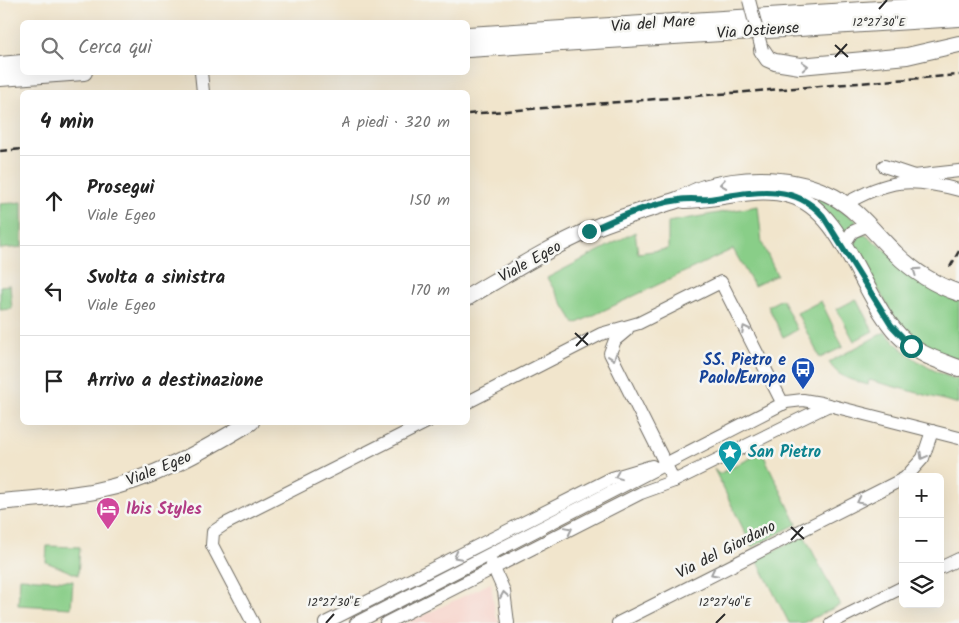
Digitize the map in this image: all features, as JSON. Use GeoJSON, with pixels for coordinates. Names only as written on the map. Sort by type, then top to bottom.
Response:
{"type":"FeatureCollection","features":[{"type":"Feature","properties":{"kind":"main road","name":"Via del Mare"},"geometry":{"type":"LineString","coordinates":[[470,36],[959,4]]}},
{"type":"Feature","properties":{"kind":"main road","name":"Via Ostiense"},"geometry":{"type":"LineString","coordinates":[[470,49],[959,18]]}},
{"type":"Feature","properties":{"kind":"main road"},"geometry":{"type":"LineString","coordinates":[[762,50],[768,59],[775,62],[800,66],[907,56],[959,44]]}},
{"type":"Feature","properties":{"kind":"main road"},"geometry":{"type":"LineString","coordinates":[[0,65],[20,63]]}},
{"type":"Feature","properties":{"kind":"main road"},"geometry":{"type":"LineString","coordinates":[[0,78],[42,75]]}},
{"type":"Feature","properties":{"kind":"main road","name":"Viale Egeo"},"geometry":{"type":"LineString","coordinates":[[470,296],[584,233],[630,214],[679,200],[706,187],[745,181],[770,180],[806,186],[845,204],[868,224],[909,266],[934,282],[959,293]]}},
{"type":"Feature","properties":{"kind":"main road","name":"Viale Egeo"},"geometry":{"type":"LineString","coordinates":[[679,200],[706,199],[758,191],[788,194],[803,200],[817,210],[843,246],[885,317],[901,338],[922,353],[959,368]]}},
{"type":"Feature","properties":{"kind":"main road","name":"Viale Egeo"},"geometry":{"type":"LineString","coordinates":[[0,502],[87,492],[131,482],[188,459],[235,427]]}},
{"type":"Feature","properties":{"kind":"street"},"geometry":{"type":"LineString","coordinates":[[749,0],[762,50]]}},
{"type":"Feature","properties":{"kind":"street"},"geometry":{"type":"LineString","coordinates":[[201,75],[203,90]]}},
{"type":"Feature","properties":{"kind":"street"},"geometry":{"type":"LineString","coordinates":[[884,166],[901,174],[918,176],[959,171]]}},
{"type":"Feature","properties":{"kind":"street"},"geometry":{"type":"LineString","coordinates":[[845,204],[878,187],[892,183],[932,183],[959,190]]}},
{"type":"Feature","properties":{"kind":"street"},"geometry":{"type":"LineString","coordinates":[[843,246],[852,232],[868,224]]}},
{"type":"Feature","properties":{"kind":"street"},"geometry":{"type":"LineString","coordinates":[[470,401],[602,334],[639,322],[721,282],[783,404]]}},
{"type":"Feature","properties":{"kind":"street"},"geometry":{"type":"LineString","coordinates":[[639,322],[615,340],[610,353],[674,481]]}},
{"type":"Feature","properties":{"kind":"street"},"geometry":{"type":"LineString","coordinates":[[325,623],[482,544],[590,504],[665,463],[783,404],[803,400],[959,438]]}},
{"type":"Feature","properties":{"kind":"street"},"geometry":{"type":"LineString","coordinates":[[374,598],[386,623],[641,493],[674,481],[828,405]]}},
{"type":"Feature","properties":{"kind":"street"},"geometry":{"type":"LineString","coordinates":[[253,623],[213,548],[212,535],[225,524],[421,425]]}},
{"type":"Feature","properties":{"kind":"street","name":"Via del Giordano"},"geometry":{"type":"LineString","coordinates":[[909,473],[923,458],[932,431]]}},
{"type":"Feature","properties":{"kind":"street"},"geometry":{"type":"LineString","coordinates":[[356,623],[488,555],[584,492],[618,475],[665,463]]}},
{"type":"Feature","properties":{"kind":"street","name":"Via del Giordano"},"geometry":{"type":"LineString","coordinates":[[618,623],[899,481]]}},
{"type":"Feature","properties":{"kind":"street"},"geometry":{"type":"LineString","coordinates":[[584,492],[596,516]]}},
{"type":"Feature","properties":{"kind":"street"},"geometry":{"type":"LineString","coordinates":[[542,521],[552,539]]}},
{"type":"Feature","properties":{"kind":"street"},"geometry":{"type":"LineString","coordinates":[[482,544],[504,591],[508,623]]}},
{"type":"Feature","properties":{"kind":"street"},"geometry":{"type":"LineString","coordinates":[[944,566],[959,559]]}},
{"type":"Feature","properties":{"kind":"street"},"geometry":{"type":"LineString","coordinates":[[432,569],[444,593]]}},
{"type":"Feature","properties":{"kind":"street"},"geometry":{"type":"LineString","coordinates":[[831,623],[899,589]]}},
{"type":"Feature","properties":{"kind":"shaded area"},"geometry":{"type":"Polygon","coordinates":[[[491,583],[495,613],[499,623],[407,623],[491,583]]]}},
{"type":"Feature","properties":{"kind":"green space"},"geometry":{"type":"Polygon","coordinates":[[[785,186],[817,195],[857,221],[842,234],[785,186]]]}},
{"type":"Feature","properties":{"kind":"green space"},"geometry":{"type":"Polygon","coordinates":[[[20,202],[20,247],[0,249],[0,204],[20,202]]]}},
{"type":"Feature","properties":{"kind":"green space"},"geometry":{"type":"Polygon","coordinates":[[[758,206],[762,243],[777,275],[754,286],[733,249],[575,324],[547,278],[635,232],[638,253],[668,249],[668,222],[758,206]]]}},
{"type":"Feature","properties":{"kind":"green space"},"geometry":{"type":"Polygon","coordinates":[[[860,235],[865,235],[871,239],[946,297],[959,301],[959,360],[927,348],[899,325],[853,246],[860,235]]]}},
{"type":"Feature","properties":{"kind":"green space"},"geometry":{"type":"Polygon","coordinates":[[[10,285],[12,309],[0,310],[0,286],[10,285]]]}},
{"type":"Feature","properties":{"kind":"green space"},"geometry":{"type":"Polygon","coordinates":[[[782,299],[797,330],[783,337],[768,306],[782,299]]]}},
{"type":"Feature","properties":{"kind":"green space"},"geometry":{"type":"Polygon","coordinates":[[[856,299],[873,331],[854,341],[837,309],[856,299]]]}},
{"type":"Feature","properties":{"kind":"green space"},"geometry":{"type":"Polygon","coordinates":[[[821,301],[843,347],[820,358],[797,313],[821,301]]]}},
{"type":"Feature","properties":{"kind":"green space"},"geometry":{"type":"Polygon","coordinates":[[[885,332],[918,361],[937,372],[959,380],[959,404],[869,380],[868,385],[856,382],[841,375],[829,362],[885,332]]]}},
{"type":"Feature","properties":{"kind":"green space"},"geometry":{"type":"Polygon","coordinates":[[[761,450],[797,524],[752,547],[714,469],[719,474],[761,453],[761,450]]]}},
{"type":"Feature","properties":{"kind":"green space"},"geometry":{"type":"Polygon","coordinates":[[[804,535],[840,605],[803,623],[789,623],[757,560],[804,535]]]}},
{"type":"Feature","properties":{"kind":"green space"},"geometry":{"type":"Polygon","coordinates":[[[47,546],[80,547],[78,575],[46,562],[47,546]]]}},
{"type":"Feature","properties":{"kind":"green space"},"geometry":{"type":"Polygon","coordinates":[[[20,578],[73,581],[71,608],[18,605],[20,578]]]}},
{"type":"Feature","properties":{"kind":"railway"},"geometry":{"type":"LineString","coordinates":[[470,114],[959,75]]}},
{"type":"Feature","properties":{"kind":"railway"},"geometry":{"type":"LineString","coordinates":[[0,151],[20,149]]}},
{"type":"Feature","properties":{"kind":"railway"},"geometry":{"type":"LineString","coordinates":[[950,267],[959,251]]}},
{"type":"Feature","properties":{"kind":"place","name":"SS. Pietro e Paolo/Europa"},"geometry":{"type":"Point","coordinates":[803,390]}},
{"type":"Feature","properties":{"kind":"place","name":"San Pietro"},"geometry":{"type":"Point","coordinates":[730,473]}},
{"type":"Feature","properties":{"kind":"place","name":"Ibis Styles"},"geometry":{"type":"Point","coordinates":[108,530]}},
{"type":"Feature","properties":{"kind":"route"},"geometry":{"type":"LineString","coordinates":[[589,231],[630,214],[679,200],[706,199],[762,191],[788,194],[810,204],[823,216],[885,317],[901,338],[911,346]]}}]}
